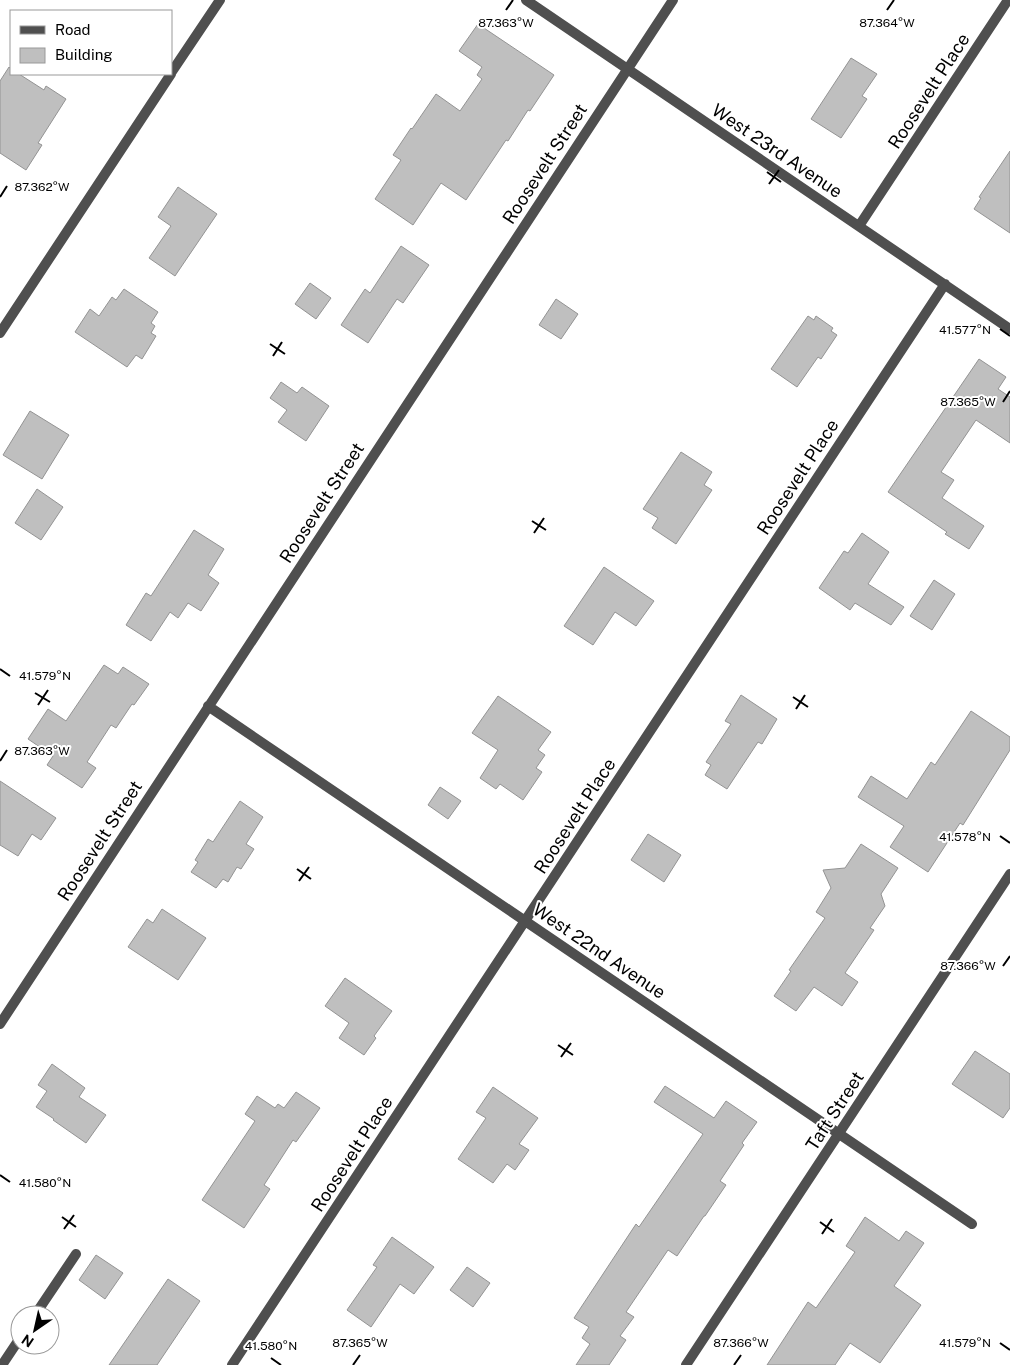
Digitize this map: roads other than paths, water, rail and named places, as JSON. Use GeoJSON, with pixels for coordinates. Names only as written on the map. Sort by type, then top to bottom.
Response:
{"type":"FeatureCollection","features":[{"type":"Feature","properties":{"kind":"street"},"geometry":{"type":"LineString","coordinates":[[172,72],[220,0]]}},
{"type":"Feature","properties":{"kind":"street","name":"West 23rd Avenue"},"geometry":{"type":"LineString","coordinates":[[526,0],[1010,329]]}},
{"type":"Feature","properties":{"kind":"street","name":"Roosevelt Street"},"geometry":{"type":"LineString","coordinates":[[0,1024],[673,0]]}},
{"type":"Feature","properties":{"kind":"street","name":"Roosevelt Place"},"geometry":{"type":"LineString","coordinates":[[859,226],[1008,0]]}},
{"type":"Feature","properties":{"kind":"street"},"geometry":{"type":"LineString","coordinates":[[0,333],[170,75]]}},
{"type":"Feature","properties":{"kind":"street","name":"Roosevelt Place"},"geometry":{"type":"LineString","coordinates":[[232,1365],[945,284]]}},
{"type":"Feature","properties":{"kind":"street","name":"West 22nd Avenue"},"geometry":{"type":"LineString","coordinates":[[208,706],[972,1224]]}},
{"type":"Feature","properties":{"kind":"street","name":"Taft Street"},"geometry":{"type":"LineString","coordinates":[[686,1365],[1010,874]]}},
{"type":"Feature","properties":{"kind":"street"},"geometry":{"type":"LineString","coordinates":[[42,1305],[76,1254]]}},
{"type":"Feature","properties":{"kind":"street"},"geometry":{"type":"LineString","coordinates":[[2,1365],[10,1353]]}}]}
